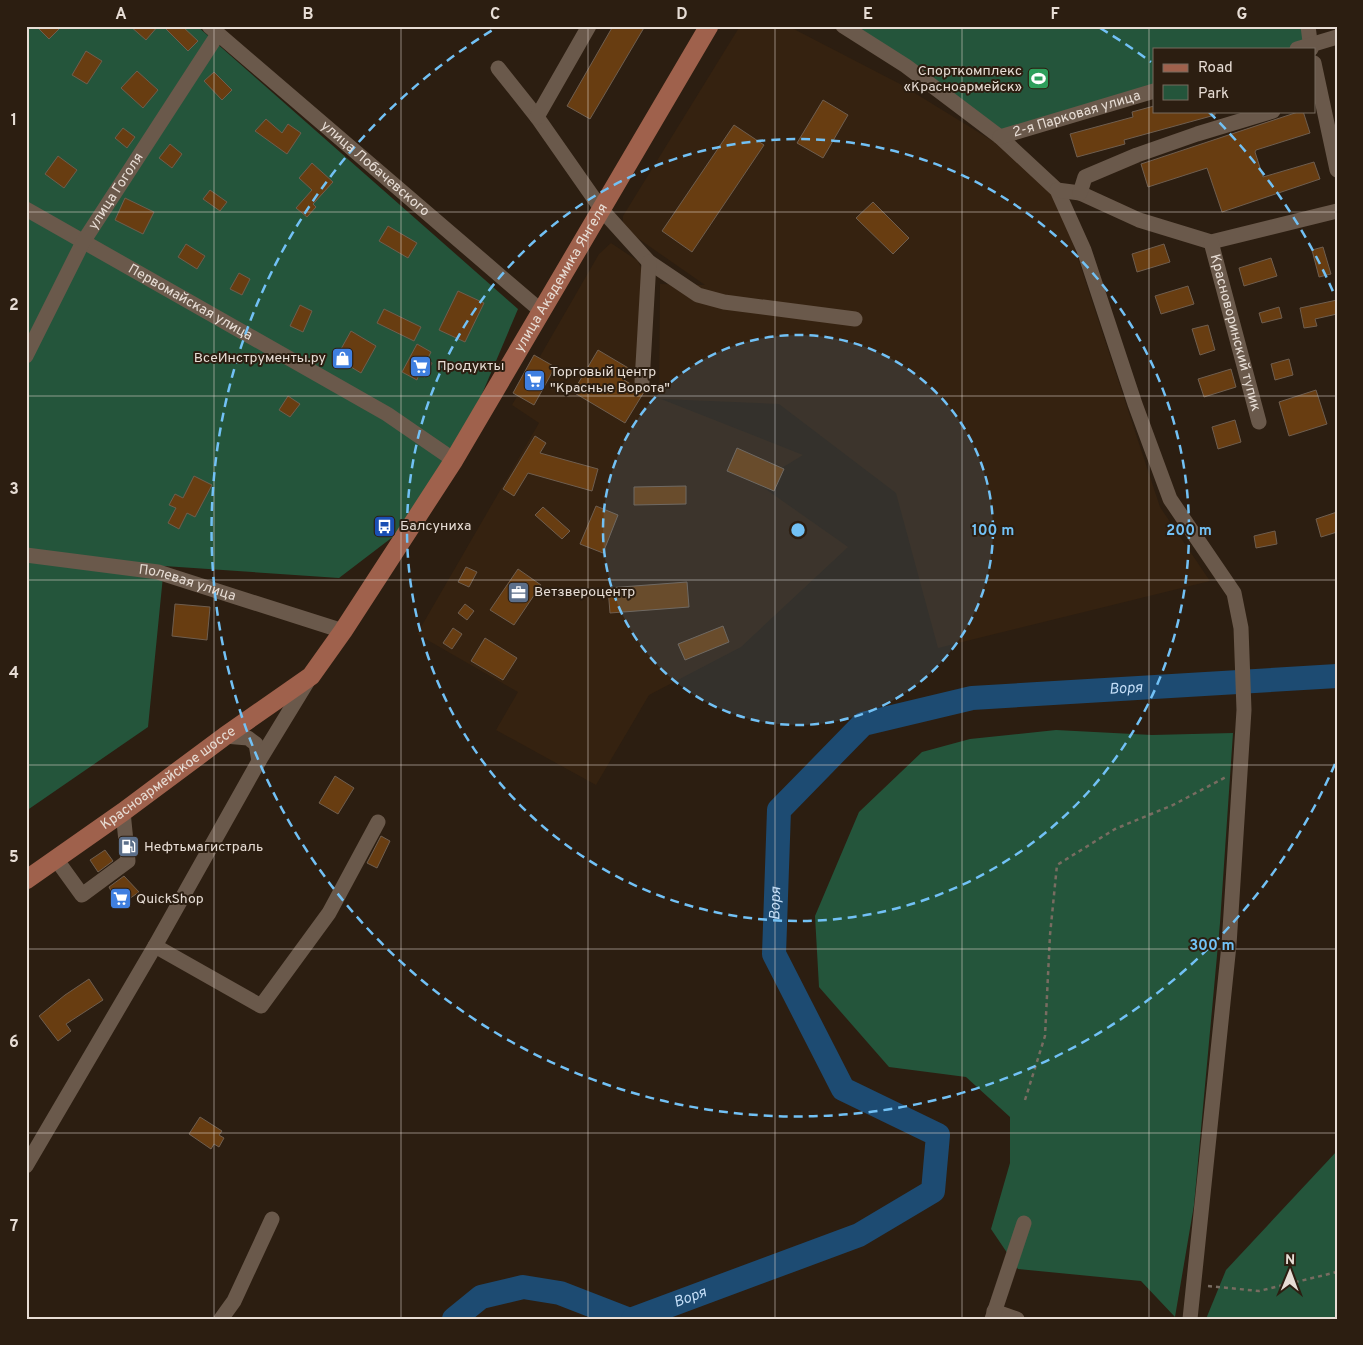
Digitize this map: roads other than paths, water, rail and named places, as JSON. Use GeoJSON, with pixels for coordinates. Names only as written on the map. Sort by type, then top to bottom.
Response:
{"type":"FeatureCollection","features":[{"type":"Feature","properties":{"kind":"main road","name":"улица Академика Янгеля"},"geometry":{"type":"LineString","coordinates":[[311,676],[454,460],[540,310],[602,210],[709,26]]}},
{"type":"Feature","properties":{"kind":"main road","name":"Красноармейское шоссе"},"geometry":{"type":"LineString","coordinates":[[26,880],[311,676]]}},
{"type":"Feature","properties":{"kind":"street"},"geometry":{"type":"LineString","coordinates":[[536,117],[588,26]]}},
{"type":"Feature","properties":{"kind":"street"},"geometry":{"type":"LineString","coordinates":[[843,26],[906,66],[1000,137],[1057,190],[1084,250],[1135,404],[1170,499],[1234,593],[1241,628],[1244,710],[1229,945],[1190,1319]]}},
{"type":"Feature","properties":{"kind":"street"},"geometry":{"type":"LineString","coordinates":[[1308,26],[1306,47],[1337,37]]}},
{"type":"Feature","properties":{"kind":"street","name":"улица Гоголя"},"geometry":{"type":"LineString","coordinates":[[26,356],[83,242],[213,30]]}},
{"type":"Feature","properties":{"kind":"street","name":"улица Лобачевского"},"geometry":{"type":"LineString","coordinates":[[213,30],[540,310]]}},
{"type":"Feature","properties":{"kind":"street"},"geometry":{"type":"LineString","coordinates":[[498,68],[536,117],[602,210],[649,262],[698,295],[724,302],[856,319]]}},
{"type":"Feature","properties":{"kind":"street"},"geometry":{"type":"LineString","coordinates":[[1316,82],[1318,100],[1337,170]]}},
{"type":"Feature","properties":{"kind":"street","name":"2-я Парковая улица"},"geometry":{"type":"LineString","coordinates":[[1000,137],[1153,91]]}},
{"type":"Feature","properties":{"kind":"street"},"geometry":{"type":"LineString","coordinates":[[1080,192],[1085,177],[1137,155],[1270,112]]}},
{"type":"Feature","properties":{"kind":"street"},"geometry":{"type":"LineString","coordinates":[[1057,190],[1080,192],[1139,220],[1211,242],[1337,211]]}},
{"type":"Feature","properties":{"kind":"street","name":"Первомайская улица"},"geometry":{"type":"LineString","coordinates":[[26,209],[387,414],[454,460]]}},
{"type":"Feature","properties":{"kind":"street","name":"Красноворинский тупик"},"geometry":{"type":"LineString","coordinates":[[1211,242],[1259,422]]}},
{"type":"Feature","properties":{"kind":"street"},"geometry":{"type":"LineString","coordinates":[[642,382],[649,262]]}},
{"type":"Feature","properties":{"kind":"street","name":"Полевая улица"},"geometry":{"type":"LineString","coordinates":[[26,555],[158,572],[343,630]]}},
{"type":"Feature","properties":{"kind":"street"},"geometry":{"type":"LineString","coordinates":[[26,1166],[155,946],[259,761],[311,676]]}},
{"type":"Feature","properties":{"kind":"street"},"geometry":{"type":"LineString","coordinates":[[225,736],[239,736],[252,741],[256,744],[259,761]]}},
{"type":"Feature","properties":{"kind":"street"},"geometry":{"type":"LineString","coordinates":[[56,860],[82,895],[128,861],[123,812]]}},
{"type":"Feature","properties":{"kind":"street"},"geometry":{"type":"LineString","coordinates":[[155,946],[261,1006],[329,913],[378,822]]}},
{"type":"Feature","properties":{"kind":"street"},"geometry":{"type":"LineString","coordinates":[[221,1319],[234,1302],[272,1219]]}},
{"type":"Feature","properties":{"kind":"street"},"geometry":{"type":"LineString","coordinates":[[1016,1319],[993,1315],[1024,1223]]}},
{"type":"Feature","properties":{"kind":"waterway","name":"Воря"},"geometry":{"type":"LineString","coordinates":[[633,1319],[859,1235],[933,1191],[938,1135],[843,1089],[774,954],[779,810],[863,724],[972,698],[1337,676]]}},
{"type":"Feature","properties":{"kind":"waterway","name":"Воря"},"geometry":{"type":"LineString","coordinates":[[454,1319],[481,1297],[523,1287],[560,1293],[627,1319]]}},
{"type":"Feature","properties":{"kind":"place","name":"Спорткомплекс «Красноармейск»"},"geometry":{"type":"Point","coordinates":[1038,79]}},
{"type":"Feature","properties":{"kind":"place","name":"ВсеИнструменты.ру"},"geometry":{"type":"Point","coordinates":[342,358]}},
{"type":"Feature","properties":{"kind":"place","name":"Продукты"},"geometry":{"type":"Point","coordinates":[421,366]}},
{"type":"Feature","properties":{"kind":"place","name":"Торговый центр \"Красные Ворота\""},"geometry":{"type":"Point","coordinates":[534,380]}},
{"type":"Feature","properties":{"kind":"place","name":"Балсуниха"},"geometry":{"type":"Point","coordinates":[384,526]}},
{"type":"Feature","properties":{"kind":"place","name":"Ветзвероцентр"},"geometry":{"type":"Point","coordinates":[518,592]}},
{"type":"Feature","properties":{"kind":"place","name":"Нефтьмагистраль"},"geometry":{"type":"Point","coordinates":[128,847]}},
{"type":"Feature","properties":{"kind":"place","name":"QuickShop"},"geometry":{"type":"Point","coordinates":[120,899]}}]}
